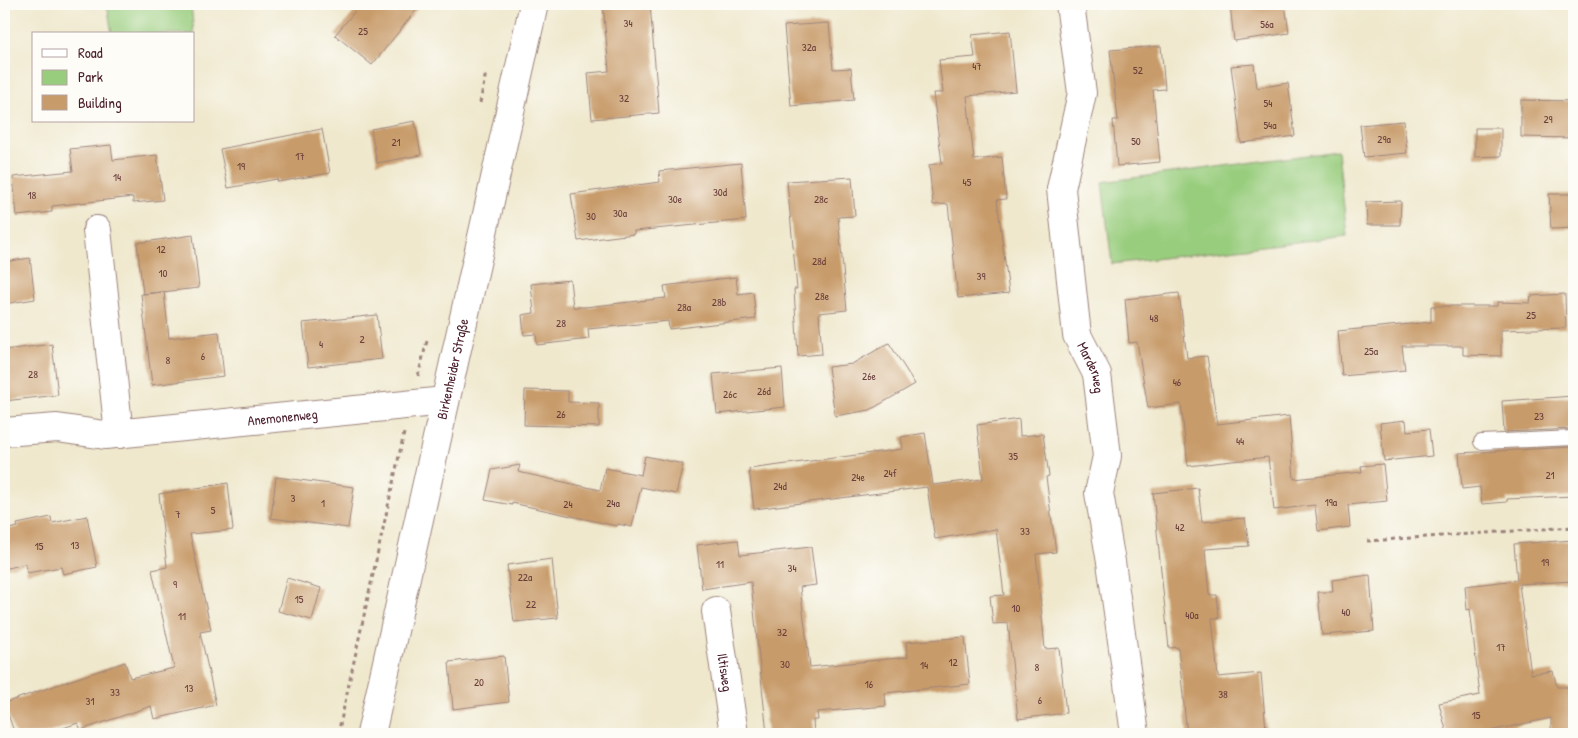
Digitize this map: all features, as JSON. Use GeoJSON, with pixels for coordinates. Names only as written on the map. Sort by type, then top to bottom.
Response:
{"type":"FeatureCollection","features":[{"type":"Feature","properties":{"kind":"street","name":"Birkenheider Straße"},"geometry":{"type":"LineString","coordinates":[[371,734],[534,4]]}},
{"type":"Feature","properties":{"kind":"street","name":"Marderweg"},"geometry":{"type":"LineString","coordinates":[[1070,4],[1082,93],[1060,189],[1077,335],[1096,374],[1107,456],[1098,493],[1111,562],[1135,734]]}},
{"type":"Feature","properties":{"kind":"street"},"geometry":{"type":"LineString","coordinates":[[97,230],[119,434]]}},
{"type":"Feature","properties":{"kind":"street","name":"Anemonenweg"},"geometry":{"type":"LineString","coordinates":[[4,432],[57,428],[104,435],[119,434],[445,401]]}},
{"type":"Feature","properties":{"kind":"street","name":"Iltisweg"},"geometry":{"type":"LineString","coordinates":[[716,611],[734,734]]}},
{"type":"Feature","properties":{"kind":"lane"},"geometry":{"type":"LineString","coordinates":[[1481,442],[1574,438]]}},
{"type":"Feature","properties":{"kind":"path"},"geometry":{"type":"LineString","coordinates":[[1367,541],[1574,527]]}},
{"type":"Feature","properties":{"kind":"green space"},"geometry":{"type":"Polygon","coordinates":[[[107,4],[191,4],[194,32],[112,32],[107,4]]]}},
{"type":"Feature","properties":{"kind":"green space"},"geometry":{"type":"Polygon","coordinates":[[[1338,151],[1347,236],[1112,264],[1102,182],[1338,151]]]}},
{"type":"Feature","properties":{"kind":"building"},"geometry":{"type":"Polygon","coordinates":[[[361,4],[421,4],[372,65],[335,35],[361,4]]]}},
{"type":"Feature","properties":{"kind":"building"},"geometry":{"type":"Polygon","coordinates":[[[603,4],[650,4],[659,113],[592,119],[588,73],[609,71],[603,4]]]}},
{"type":"Feature","properties":{"kind":"building"},"geometry":{"type":"Polygon","coordinates":[[[1230,4],[1285,4],[1289,33],[1234,41],[1230,4]]]}},
{"type":"Feature","properties":{"kind":"building"},"geometry":{"type":"Polygon","coordinates":[[[829,23],[833,69],[851,68],[854,100],[791,106],[784,26],[829,23]]]}},
{"type":"Feature","properties":{"kind":"building"},"geometry":{"type":"Polygon","coordinates":[[[1010,31],[1016,91],[967,96],[974,160],[1002,157],[1006,199],[997,200],[1009,293],[958,298],[948,204],[933,205],[929,165],[942,163],[933,93],[943,93],[939,60],[975,57],[972,35],[1010,31]]]}},
{"type":"Feature","properties":{"kind":"building"},"geometry":{"type":"Polygon","coordinates":[[[1161,46],[1165,89],[1153,90],[1160,162],[1117,166],[1113,120],[1118,120],[1110,50],[1161,46]]]}},
{"type":"Feature","properties":{"kind":"building"},"geometry":{"type":"Polygon","coordinates":[[[1254,64],[1257,88],[1288,83],[1295,136],[1241,143],[1231,66],[1254,64]]]}},
{"type":"Feature","properties":{"kind":"building"},"geometry":{"type":"Polygon","coordinates":[[[1521,100],[1574,101],[1574,138],[1521,137],[1521,100]]]}},
{"type":"Feature","properties":{"kind":"building"},"geometry":{"type":"Polygon","coordinates":[[[415,121],[421,155],[377,163],[371,129],[415,121]]]}},
{"type":"Feature","properties":{"kind":"building"},"geometry":{"type":"Polygon","coordinates":[[[1404,121],[1407,153],[1364,157],[1360,125],[1404,121]]]}},
{"type":"Feature","properties":{"kind":"building"},"geometry":{"type":"Polygon","coordinates":[[[1475,128],[1501,128],[1501,156],[1475,157],[1475,128]]]}},
{"type":"Feature","properties":{"kind":"building"},"geometry":{"type":"Polygon","coordinates":[[[322,129],[330,173],[278,182],[277,179],[228,188],[220,149],[322,129]]]}},
{"type":"Feature","properties":{"kind":"building"},"geometry":{"type":"Polygon","coordinates":[[[111,145],[113,160],[157,155],[163,200],[133,203],[133,197],[52,206],[52,212],[17,216],[13,177],[73,171],[70,149],[111,145]]]}},
{"type":"Feature","properties":{"kind":"building"},"geometry":{"type":"Polygon","coordinates":[[[741,163],[746,220],[634,231],[634,234],[578,241],[571,194],[660,182],[659,171],[741,163]]]}},
{"type":"Feature","properties":{"kind":"building"},"geometry":{"type":"Polygon","coordinates":[[[852,177],[855,216],[838,217],[847,310],[819,313],[822,354],[798,356],[794,289],[797,289],[787,181],[852,177]]]}},
{"type":"Feature","properties":{"kind":"building"},"geometry":{"type":"Polygon","coordinates":[[[1549,194],[1574,194],[1574,228],[1551,229],[1549,194]]]}},
{"type":"Feature","properties":{"kind":"building"},"geometry":{"type":"Polygon","coordinates":[[[1401,201],[1400,225],[1367,225],[1366,202],[1401,201]]]}},
{"type":"Feature","properties":{"kind":"building"},"geometry":{"type":"Polygon","coordinates":[[[193,235],[199,288],[143,294],[137,243],[193,235]]]}},
{"type":"Feature","properties":{"kind":"building"},"geometry":{"type":"Polygon","coordinates":[[[30,258],[35,299],[4,304],[4,262],[30,258]]]}},
{"type":"Feature","properties":{"kind":"building"},"geometry":{"type":"Polygon","coordinates":[[[736,277],[738,294],[753,292],[756,319],[669,329],[668,321],[588,329],[589,339],[537,345],[536,334],[524,335],[522,315],[534,313],[531,284],[570,280],[573,307],[585,307],[666,298],[664,286],[736,277]]]}},
{"type":"Feature","properties":{"kind":"building"},"geometry":{"type":"Polygon","coordinates":[[[164,292],[169,338],[219,332],[224,376],[152,385],[141,294],[164,292]]]}},
{"type":"Feature","properties":{"kind":"building"},"geometry":{"type":"Polygon","coordinates":[[[1179,293],[1187,358],[1207,356],[1217,424],[1289,416],[1294,479],[1362,472],[1361,466],[1383,464],[1387,501],[1348,505],[1350,527],[1318,531],[1315,505],[1274,510],[1268,457],[1188,466],[1181,404],[1148,408],[1137,342],[1129,343],[1125,299],[1179,293]]]}},
{"type":"Feature","properties":{"kind":"building"},"geometry":{"type":"Polygon","coordinates":[[[1565,294],[1566,328],[1501,330],[1501,356],[1463,355],[1463,346],[1402,346],[1405,370],[1342,376],[1338,331],[1431,322],[1431,306],[1497,306],[1497,302],[1530,303],[1531,296],[1565,294]]]}},
{"type":"Feature","properties":{"kind":"building"},"geometry":{"type":"Polygon","coordinates":[[[377,315],[382,359],[308,367],[303,323],[377,315]]]}},
{"type":"Feature","properties":{"kind":"building"},"geometry":{"type":"Polygon","coordinates":[[[889,343],[915,384],[870,410],[835,416],[828,367],[852,364],[889,343]]]}},
{"type":"Feature","properties":{"kind":"building"},"geometry":{"type":"Polygon","coordinates":[[[52,344],[58,395],[4,401],[4,350],[52,344]]]}},
{"type":"Feature","properties":{"kind":"building"},"geometry":{"type":"Polygon","coordinates":[[[782,368],[785,407],[717,414],[713,374],[782,368]]]}},
{"type":"Feature","properties":{"kind":"building"},"geometry":{"type":"Polygon","coordinates":[[[525,390],[568,391],[568,402],[599,403],[599,427],[524,425],[525,390]]]}},
{"type":"Feature","properties":{"kind":"building"},"geometry":{"type":"Polygon","coordinates":[[[1574,396],[1574,429],[1504,432],[1502,401],[1574,396]]]}},
{"type":"Feature","properties":{"kind":"building"},"geometry":{"type":"Polygon","coordinates":[[[1019,419],[1020,436],[1043,434],[1049,476],[1046,477],[1056,552],[1036,554],[1045,649],[1059,648],[1066,713],[1018,719],[1008,623],[993,624],[990,596],[1004,595],[996,529],[935,539],[927,487],[754,509],[749,469],[903,449],[901,437],[925,433],[933,485],[983,479],[977,425],[1019,419]]]}},
{"type":"Feature","properties":{"kind":"building"},"geometry":{"type":"Polygon","coordinates":[[[1406,420],[1407,431],[1429,429],[1432,456],[1384,461],[1380,423],[1406,420]]]}},
{"type":"Feature","properties":{"kind":"building"},"geometry":{"type":"Polygon","coordinates":[[[1574,447],[1574,496],[1507,499],[1507,502],[1482,504],[1480,487],[1462,489],[1459,453],[1574,447]]]}},
{"type":"Feature","properties":{"kind":"building"},"geometry":{"type":"Polygon","coordinates":[[[645,456],[683,464],[676,494],[641,487],[632,527],[618,524],[617,526],[512,503],[512,505],[485,500],[492,470],[520,465],[518,472],[600,490],[605,468],[641,475],[645,456]]]}},
{"type":"Feature","properties":{"kind":"building"},"geometry":{"type":"Polygon","coordinates":[[[276,477],[354,487],[348,528],[271,518],[276,477]]]}},
{"type":"Feature","properties":{"kind":"building"},"geometry":{"type":"Polygon","coordinates":[[[228,483],[233,530],[190,534],[211,630],[200,632],[216,705],[154,719],[151,706],[81,730],[78,723],[45,734],[15,734],[4,703],[125,662],[130,678],[174,668],[152,570],[167,567],[159,494],[228,483]]]}},
{"type":"Feature","properties":{"kind":"building"},"geometry":{"type":"Polygon","coordinates":[[[1198,488],[1202,522],[1245,518],[1249,546],[1205,549],[1209,595],[1217,595],[1219,618],[1212,618],[1218,677],[1261,673],[1266,730],[1224,734],[1187,734],[1178,647],[1169,648],[1153,493],[1198,488]]]}},
{"type":"Feature","properties":{"kind":"building"},"geometry":{"type":"Polygon","coordinates":[[[87,516],[97,567],[63,574],[61,567],[27,573],[25,564],[4,569],[4,530],[18,527],[17,524],[51,517],[52,523],[87,516]]]}},
{"type":"Feature","properties":{"kind":"building"},"geometry":{"type":"Polygon","coordinates":[[[738,540],[740,555],[811,547],[816,585],[800,587],[810,667],[908,657],[906,642],[965,637],[970,684],[885,693],[886,706],[817,712],[818,720],[813,720],[814,734],[767,734],[751,582],[702,589],[697,545],[738,540]]]}},
{"type":"Feature","properties":{"kind":"building"},"geometry":{"type":"Polygon","coordinates":[[[1574,540],[1574,581],[1519,584],[1531,674],[1553,671],[1557,687],[1574,687],[1574,734],[1551,734],[1551,718],[1476,734],[1447,734],[1439,703],[1480,695],[1470,609],[1467,610],[1465,586],[1517,580],[1514,544],[1574,540]]]}},
{"type":"Feature","properties":{"kind":"building"},"geometry":{"type":"Polygon","coordinates":[[[552,559],[558,618],[514,622],[507,565],[552,559]]]}},
{"type":"Feature","properties":{"kind":"building"},"geometry":{"type":"Polygon","coordinates":[[[1370,575],[1374,631],[1322,635],[1318,592],[1333,592],[1332,580],[1370,575]]]}},
{"type":"Feature","properties":{"kind":"building"},"geometry":{"type":"Polygon","coordinates":[[[287,578],[321,588],[312,620],[278,611],[287,578]]]}},
{"type":"Feature","properties":{"kind":"building"},"geometry":{"type":"Polygon","coordinates":[[[504,656],[509,702],[453,709],[449,662],[504,656]]]}}]}
